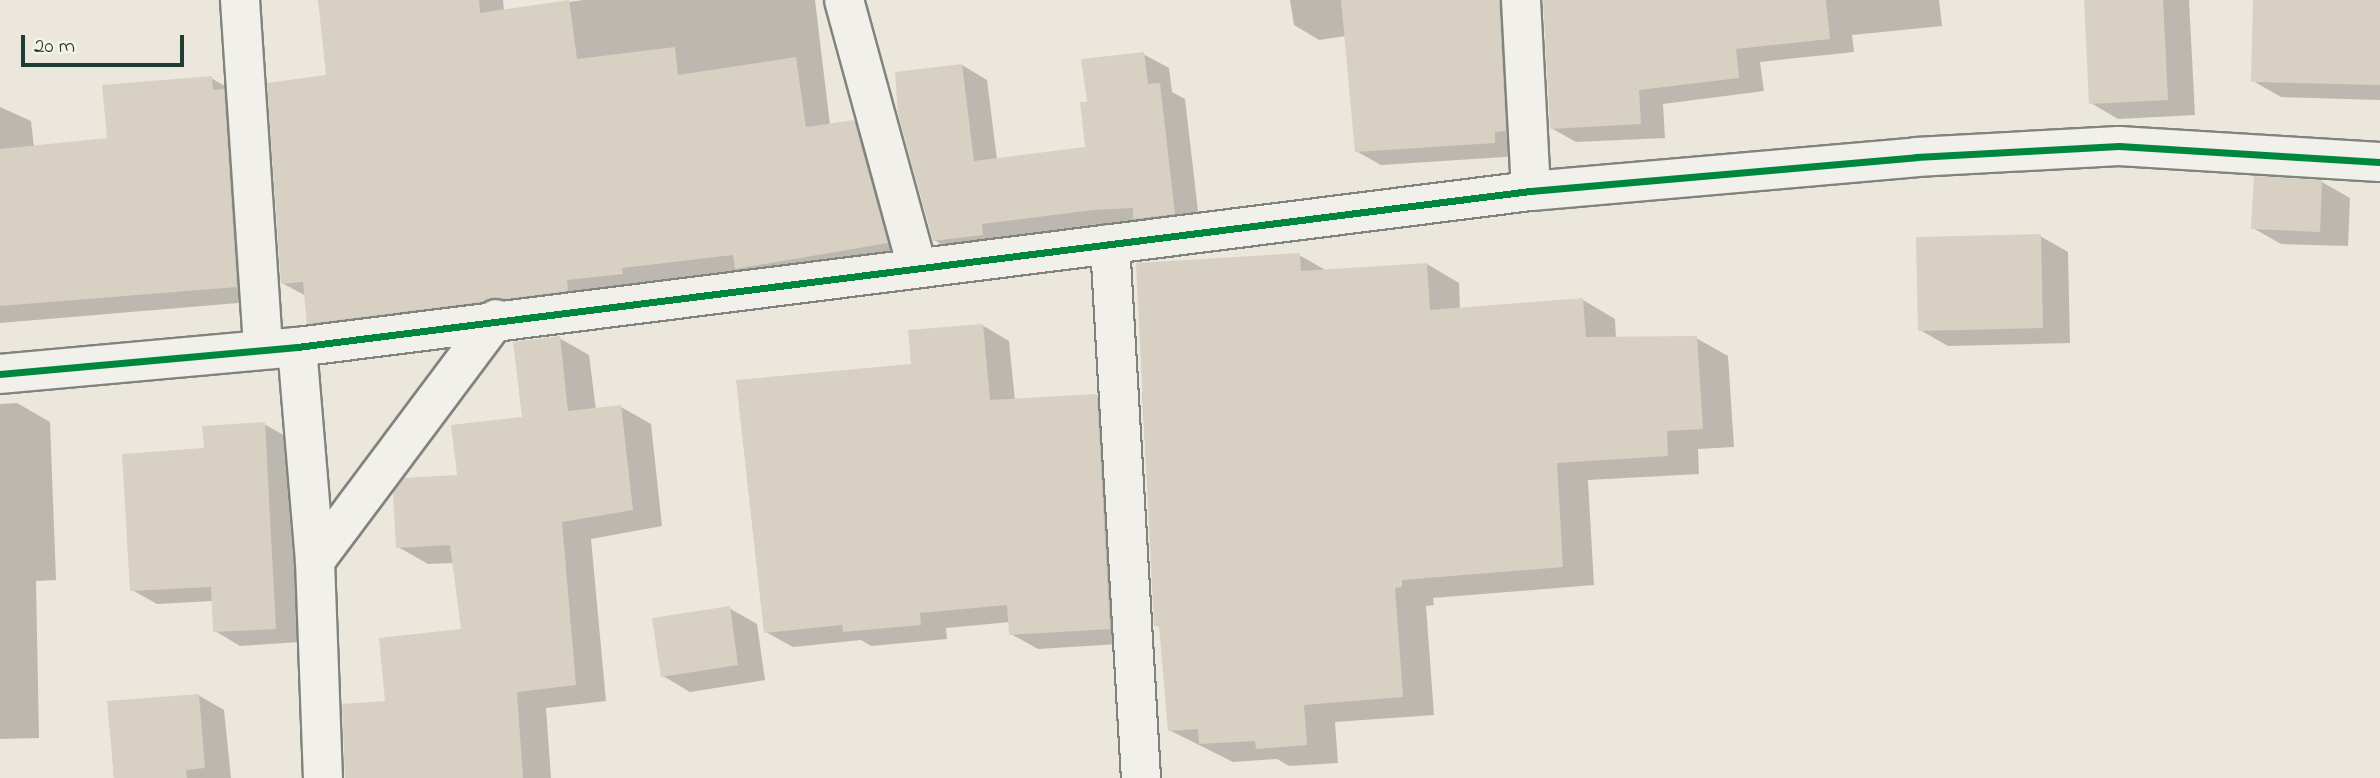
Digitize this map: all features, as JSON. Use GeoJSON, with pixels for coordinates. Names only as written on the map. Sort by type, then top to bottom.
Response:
{"type":"FeatureCollection","features":[{"type":"Feature","properties":{"kind":"street"},"geometry":{"type":"LineString","coordinates":[[240,0],[280,347],[315,561],[323,778]]}},
{"type":"Feature","properties":{"kind":"street"},"geometry":{"type":"LineString","coordinates":[[844,0],[917,267]]}},
{"type":"Feature","properties":{"kind":"street"},"geometry":{"type":"LineString","coordinates":[[1521,0],[1531,191]]}},
{"type":"Feature","properties":{"kind":"street"},"geometry":{"type":"LineString","coordinates":[[0,374],[280,347],[1531,191],[1916,157],[2119,146],[2380,162]]}},
{"type":"Feature","properties":{"kind":"street"},"geometry":{"type":"LineString","coordinates":[[1110,244],[1141,778]]}},
{"type":"Feature","properties":{"kind":"street"},"geometry":{"type":"LineString","coordinates":[[315,561],[496,319]]}},
{"type":"Feature","properties":{"kind":"building"},"geometry":{"type":"Polygon","coordinates":[[[318,0],[479,0],[480,13],[569,0],[577,59],[675,47],[678,75],[796,57],[806,127],[854,120],[888,243],[735,269],[733,255],[622,268],[623,274],[567,280],[568,291],[307,324],[303,282],[281,284],[267,83],[326,75],[318,0]]]}},
{"type":"Feature","properties":{"kind":"building"},"geometry":{"type":"Polygon","coordinates":[[[1341,0],[1499,0],[1506,131],[1495,132],[1495,143],[1355,152],[1341,0]]]}},
{"type":"Feature","properties":{"kind":"building"},"geometry":{"type":"Polygon","coordinates":[[[1543,0],[1826,0],[1830,39],[1736,49],[1739,78],[1639,90],[1641,124],[1550,129],[1543,0]]]}},
{"type":"Feature","properties":{"kind":"building"},"geometry":{"type":"Polygon","coordinates":[[[2084,0],[2163,0],[2168,100],[2089,104],[2084,0]]]}},
{"type":"Feature","properties":{"kind":"building"},"geometry":{"type":"Polygon","coordinates":[[[2253,0],[2380,0],[2380,85],[2251,82],[2253,0]]]}},
{"type":"Feature","properties":{"kind":"building"},"geometry":{"type":"Polygon","coordinates":[[[1144,52],[1148,84],[1160,83],[1175,214],[1133,219],[1133,208],[1093,210],[982,224],[983,235],[933,241],[898,114],[895,72],[962,64],[974,161],[1085,147],[1080,102],[1087,102],[1081,59],[1144,52]]]}},
{"type":"Feature","properties":{"kind":"building"},"geometry":{"type":"Polygon","coordinates":[[[212,76],[213,90],[224,89],[237,287],[0,306],[0,149],[107,138],[102,85],[212,76]]]}},
{"type":"Feature","properties":{"kind":"building"},"geometry":{"type":"Polygon","coordinates":[[[2254,176],[2322,180],[2320,232],[2251,229],[2254,176]]]}},
{"type":"Feature","properties":{"kind":"building"},"geometry":{"type":"Polygon","coordinates":[[[2041,234],[2043,328],[1918,331],[1916,237],[2041,234]]]}},
{"type":"Feature","properties":{"kind":"building"},"geometry":{"type":"Polygon","coordinates":[[[1300,253],[1301,271],[1427,263],[1430,310],[1583,298],[1586,337],[1697,336],[1703,429],[1667,431],[1668,456],[1557,463],[1563,567],[1402,580],[1402,587],[1395,588],[1403,697],[1304,705],[1307,745],[1256,749],[1255,741],[1199,744],[1198,729],[1168,731],[1159,626],[1154,626],[1136,263],[1300,253]]]}},
{"type":"Feature","properties":{"kind":"building"},"geometry":{"type":"Polygon","coordinates":[[[983,324],[990,400],[1097,394],[1110,629],[1009,635],[1007,605],[920,613],[921,625],[843,632],[842,625],[764,633],[736,380],[911,364],[908,330],[983,324]]]}},
{"type":"Feature","properties":{"kind":"building"},"geometry":{"type":"Polygon","coordinates":[[[560,336],[568,411],[621,405],[633,510],[562,522],[576,685],[517,692],[523,778],[345,778],[342,704],[385,701],[379,638],[461,629],[450,545],[396,548],[393,493],[404,478],[457,475],[451,425],[522,417],[513,342],[560,336]]]}},
{"type":"Feature","properties":{"kind":"building"},"geometry":{"type":"Polygon","coordinates":[[[265,422],[276,629],[213,632],[211,587],[130,591],[122,454],[204,448],[202,426],[265,422]]]}},
{"type":"Feature","properties":{"kind":"building"},"geometry":{"type":"Polygon","coordinates":[[[730,606],[738,665],[661,677],[652,618],[730,606]]]}},
{"type":"Feature","properties":{"kind":"building"},"geometry":{"type":"Polygon","coordinates":[[[199,694],[205,768],[186,770],[187,778],[114,778],[107,701],[199,694]]]}},
{"type":"Feature","properties":{"kind":"cycle path"},"geometry":{"type":"LineString","coordinates":[[0,374],[297,347],[1531,191],[1916,157],[2119,146],[2380,162]]}}]}
